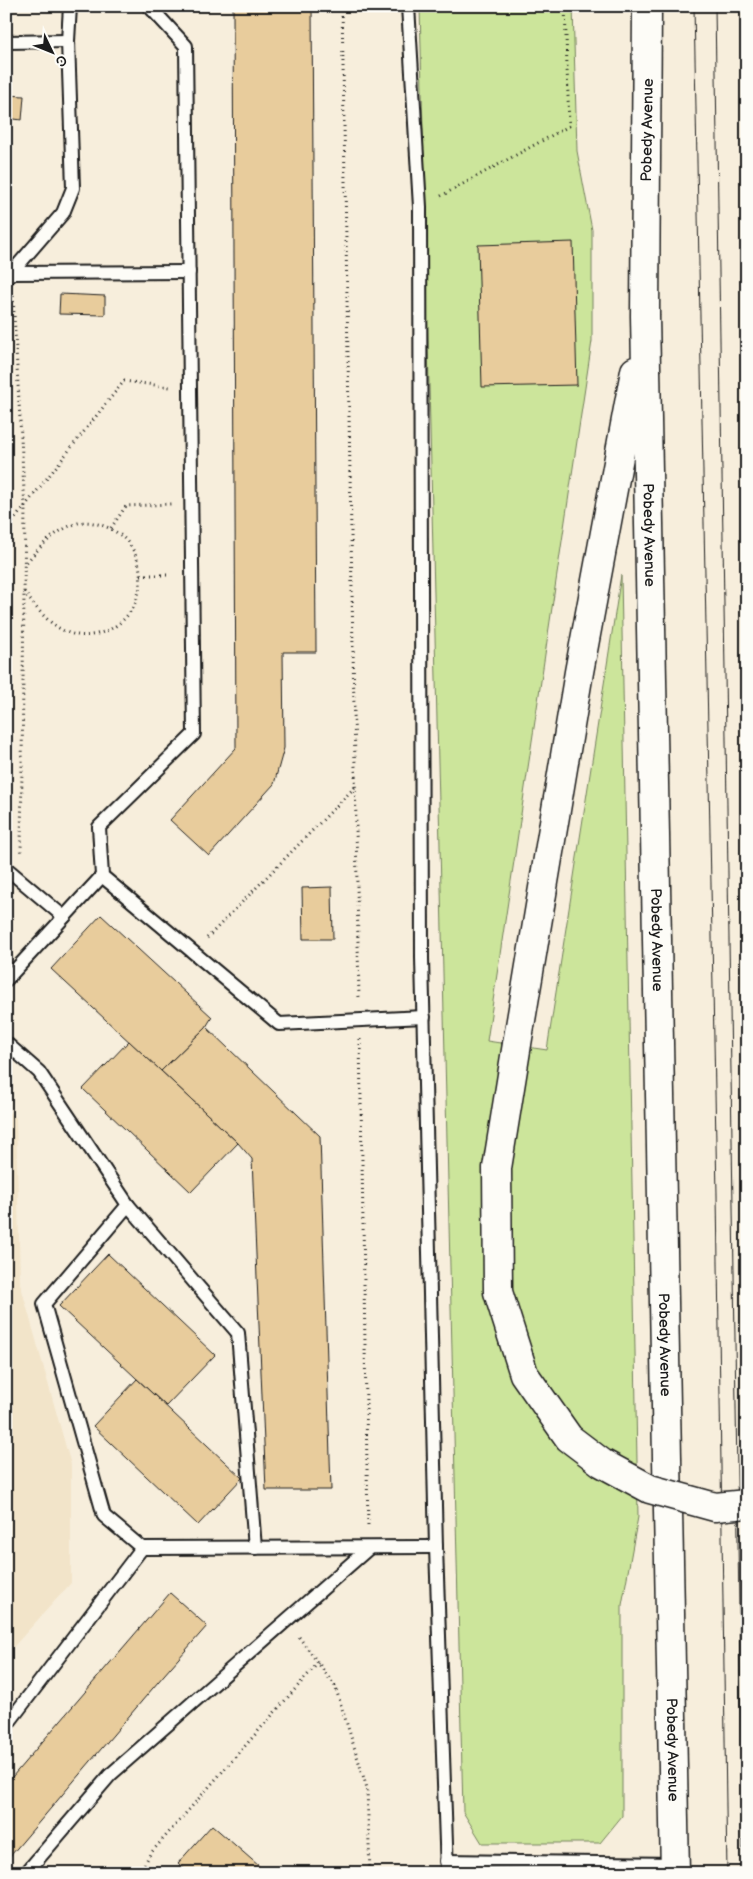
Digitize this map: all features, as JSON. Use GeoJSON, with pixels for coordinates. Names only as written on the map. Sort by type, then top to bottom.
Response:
{"type":"FeatureCollection","features":[{"type":"Feature","properties":{"kind":"main road","name":"Pobedy Avenue"},"geometry":{"type":"LineString","coordinates":[[648,6],[645,316],[675,1869]]}},
{"type":"Feature","properties":{"kind":"main road"},"geometry":{"type":"LineString","coordinates":[[645,316],[579,672],[497,1168],[498,1292],[524,1374],[568,1438],[602,1463],[650,1489],[715,1507],[747,1504]]}},
{"type":"Feature","properties":{"kind":"lane"},"geometry":{"type":"LineString","coordinates":[[9,276],[63,213],[73,188],[68,41],[70,6]]}},
{"type":"Feature","properties":{"kind":"lane"},"geometry":{"type":"LineString","coordinates":[[6,980],[102,876],[100,826],[194,734],[186,46],[149,6]]}},
{"type":"Feature","properties":{"kind":"lane"},"geometry":{"type":"LineString","coordinates":[[408,6],[420,207],[424,1017],[436,1547],[446,1867],[675,1869]]}},
{"type":"Feature","properties":{"kind":"lane"},"geometry":{"type":"LineString","coordinates":[[6,42],[68,41]]}},
{"type":"Feature","properties":{"kind":"lane"},"geometry":{"type":"LineString","coordinates":[[9,276],[189,272]]}},
{"type":"Feature","properties":{"kind":"lane"},"geometry":{"type":"LineString","coordinates":[[6,868],[64,917]]}},
{"type":"Feature","properties":{"kind":"lane"},"geometry":{"type":"LineString","coordinates":[[102,876],[279,1024],[424,1017]]}},
{"type":"Feature","properties":{"kind":"lane"},"geometry":{"type":"LineString","coordinates":[[6,1043],[39,1072],[128,1205],[238,1333],[255,1548]]}},
{"type":"Feature","properties":{"kind":"lane"},"geometry":{"type":"LineString","coordinates":[[128,1205],[44,1304],[104,1516],[142,1548],[436,1547]]}},
{"type":"Feature","properties":{"kind":"lane"},"geometry":{"type":"LineString","coordinates":[[8,1719],[142,1548]]}},
{"type":"Feature","properties":{"kind":"lane"},"geometry":{"type":"LineString","coordinates":[[26,1873],[110,1774],[368,1548]]}},
{"type":"Feature","properties":{"kind":"path"},"geometry":{"type":"LineString","coordinates":[[342,6],[368,1548]]}},
{"type":"Feature","properties":{"kind":"path"},"geometry":{"type":"LineString","coordinates":[[420,207],[569,126],[565,6]]}},
{"type":"Feature","properties":{"kind":"path"},"geometry":{"type":"LineString","coordinates":[[9,276],[25,508],[21,880]]}},
{"type":"Feature","properties":{"kind":"path"},"geometry":{"type":"LineString","coordinates":[[6,530],[124,381],[190,390]]}},
{"type":"Feature","properties":{"kind":"path"},"geometry":{"type":"LineString","coordinates":[[111,528],[126,506],[191,503]]}},
{"type":"Feature","properties":{"kind":"path"},"geometry":{"type":"LineString","coordinates":[[24,565],[53,535],[80,522],[97,523],[111,528],[121,536],[130,547],[141,575],[141,586],[137,601],[124,620],[109,631],[85,637],[70,634],[49,621],[24,591]]}},
{"type":"Feature","properties":{"kind":"path"},"geometry":{"type":"LineString","coordinates":[[141,575],[192,575]]}},
{"type":"Feature","properties":{"kind":"path"},"geometry":{"type":"LineString","coordinates":[[193,952],[355,786]]}},
{"type":"Feature","properties":{"kind":"path"},"geometry":{"type":"LineString","coordinates":[[286,1620],[335,1686],[367,1788],[370,1873]]}},
{"type":"Feature","properties":{"kind":"path"},"geometry":{"type":"LineString","coordinates":[[140,1873],[150,1854],[318,1663]]}},
{"type":"Feature","properties":{"kind":"shaded area"},"geometry":{"type":"Polygon","coordinates":[[[6,1110],[16,1118],[20,1283],[71,1465],[71,1583],[6,1655],[6,1110]]]}},
{"type":"Feature","properties":{"kind":"green space"},"geometry":{"type":"Polygon","coordinates":[[[420,6],[573,6],[577,151],[592,230],[592,341],[487,1041],[547,1050],[621,575],[638,1517],[622,1605],[622,1816],[600,1843],[482,1843],[463,1812],[420,6]]]}},
{"type":"Feature","properties":{"kind":"building"},"geometry":{"type":"Polygon","coordinates":[[[233,6],[312,6],[316,652],[283,652],[284,748],[274,784],[209,856],[170,820],[236,748],[233,6]]]}},
{"type":"Feature","properties":{"kind":"building"},"geometry":{"type":"Polygon","coordinates":[[[6,95],[24,96],[22,120],[6,118],[6,95]]]}},
{"type":"Feature","properties":{"kind":"building"},"geometry":{"type":"Polygon","coordinates":[[[573,242],[577,385],[482,387],[478,245],[573,242]]]}},
{"type":"Feature","properties":{"kind":"building"},"geometry":{"type":"Polygon","coordinates":[[[60,294],[105,296],[105,315],[59,314],[60,294]]]}},
{"type":"Feature","properties":{"kind":"building"},"geometry":{"type":"Polygon","coordinates":[[[332,887],[333,939],[303,939],[302,888],[332,887]]]}},
{"type":"Feature","properties":{"kind":"building"},"geometry":{"type":"Polygon","coordinates":[[[101,915],[212,1017],[206,1027],[161,1071],[51,969],[101,915]]]}},
{"type":"Feature","properties":{"kind":"building"},"geometry":{"type":"Polygon","coordinates":[[[206,1027],[320,1136],[331,1490],[266,1490],[252,1159],[238,1143],[161,1071],[206,1027]]]}},
{"type":"Feature","properties":{"kind":"building"},"geometry":{"type":"Polygon","coordinates":[[[129,1041],[238,1143],[191,1192],[83,1089],[129,1041]]]}},
{"type":"Feature","properties":{"kind":"building"},"geometry":{"type":"Polygon","coordinates":[[[108,1254],[215,1355],[166,1406],[59,1306],[108,1254]]]}},
{"type":"Feature","properties":{"kind":"building"},"geometry":{"type":"Polygon","coordinates":[[[137,1379],[242,1478],[198,1525],[93,1426],[137,1379]]]}},
{"type":"Feature","properties":{"kind":"building"},"geometry":{"type":"Polygon","coordinates":[[[170,1593],[207,1626],[6,1861],[6,1784],[170,1593]]]}},
{"type":"Feature","properties":{"kind":"building"},"geometry":{"type":"Polygon","coordinates":[[[212,1825],[267,1873],[189,1873],[178,1863],[212,1825]]]}},
{"type":"Feature","properties":{"kind":"tram line"},"geometry":{"type":"LineString","coordinates":[[694,6],[717,1195],[727,1873]]}},
{"type":"Feature","properties":{"kind":"tram line"},"geometry":{"type":"LineString","coordinates":[[715,6],[743,1873]]}}]}
